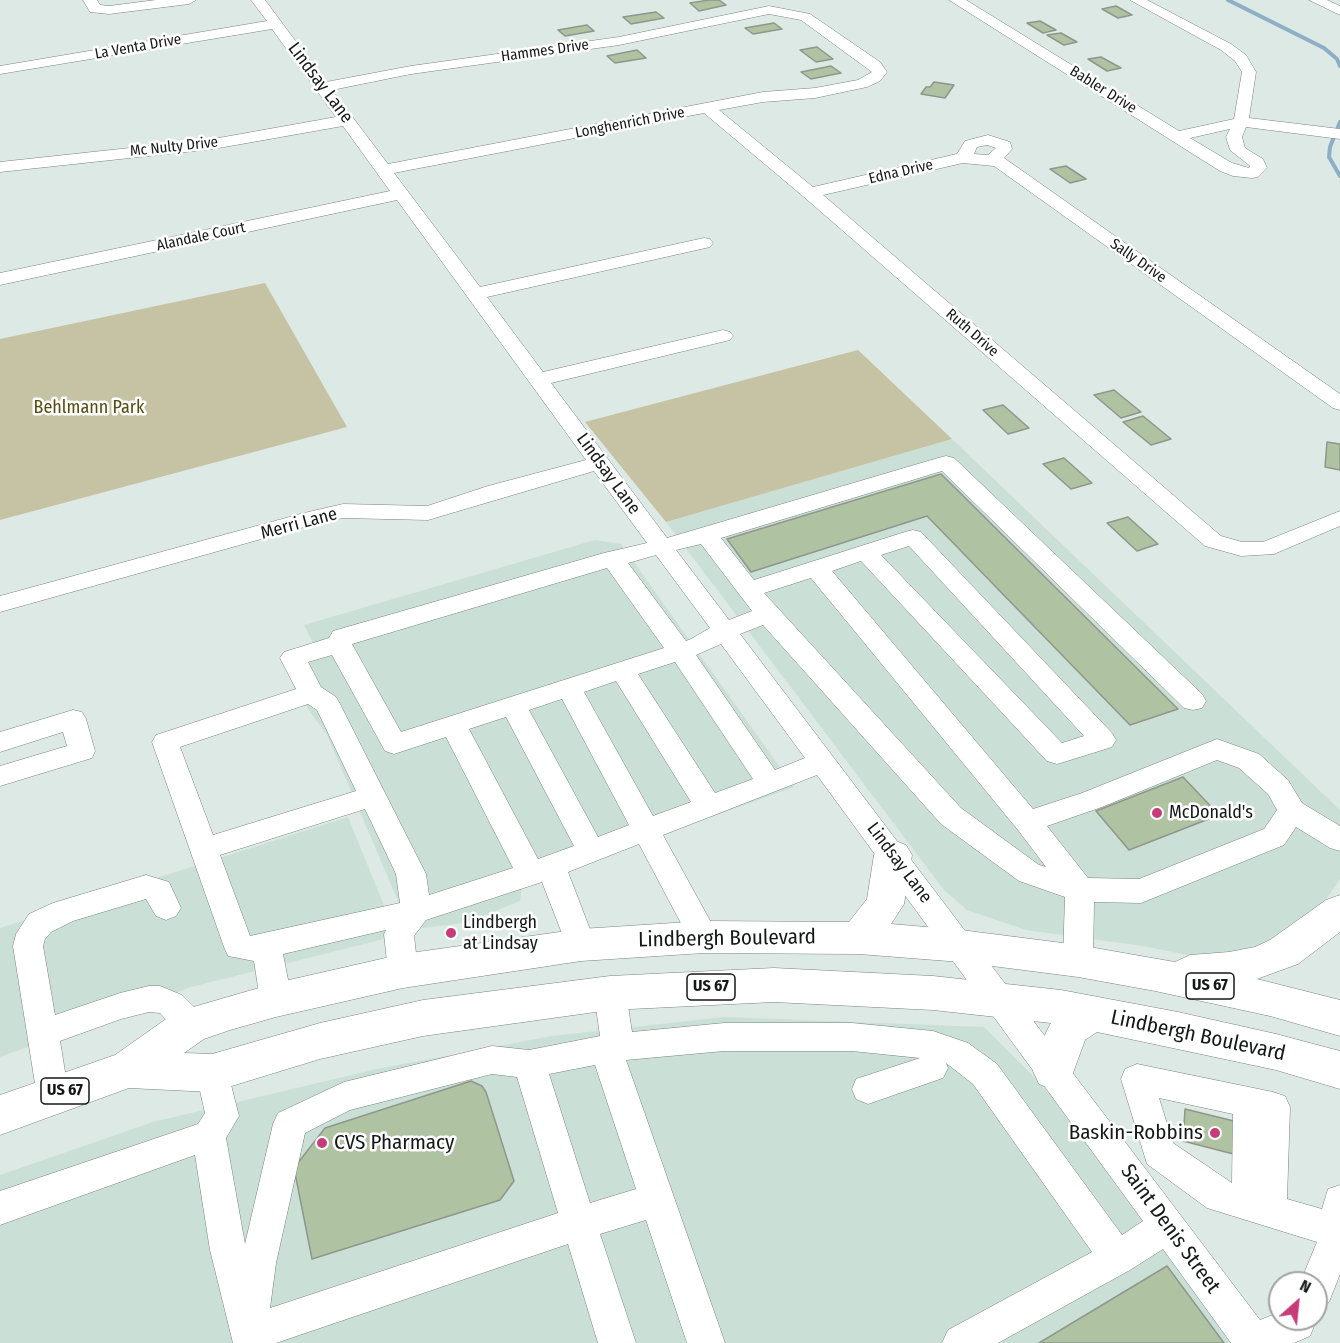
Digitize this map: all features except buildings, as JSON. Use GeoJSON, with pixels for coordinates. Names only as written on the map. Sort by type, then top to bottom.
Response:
{"type":"FeatureCollection","features":[{"type":"Feature","properties":{"kind":"main road"},"geometry":{"type":"LineString","coordinates":[[859,938],[885,904],[893,855]]}},
{"type":"Feature","properties":{"kind":"main road"},"geometry":{"type":"LineString","coordinates":[[1155,974],[1229,969],[1260,962],[1284,952],[1340,911]]}},
{"type":"Feature","properties":{"kind":"main road","name":"Lindbergh Boulevard"},"geometry":{"type":"LineString","coordinates":[[0,1115],[129,1069],[191,1025],[276,1000],[404,971],[581,945],[704,937],[859,938],[961,946],[1078,961],[1155,974],[1270,999],[1340,1018]]}},
{"type":"Feature","properties":{"kind":"main road","name":"Lindbergh Boulevard"},"geometry":{"type":"LineString","coordinates":[[129,1069],[212,1073],[320,1041],[423,1018],[610,993],[774,985],[858,987],[1001,999],[1092,1013],[1276,1052],[1340,1070]]}},
{"type":"Feature","properties":{"kind":"main road"},"geometry":{"type":"LineString","coordinates":[[1054,1071],[1058,1050],[1070,1027],[1092,1013]]}},
{"type":"Feature","properties":{"kind":"street"},"geometry":{"type":"LineString","coordinates":[[90,0],[93,8],[109,10],[189,0]]}},
{"type":"Feature","properties":{"kind":"street","name":"Lindsay Lane"},"geometry":{"type":"LineString","coordinates":[[258,0],[599,464],[1001,999]]}},
{"type":"Feature","properties":{"kind":"street","name":"Babler Drive"},"geometry":{"type":"LineString","coordinates":[[956,0],[1226,167],[1239,172],[1252,173],[1258,168],[1257,163],[1238,150],[1234,137],[1240,122]]}},
{"type":"Feature","properties":{"kind":"street"},"geometry":{"type":"LineString","coordinates":[[1137,0],[1226,47],[1241,58],[1249,72],[1240,122]]}},
{"type":"Feature","properties":{"kind":"street"},"geometry":{"type":"LineString","coordinates":[[1316,0],[1340,11]]}},
{"type":"Feature","properties":{"kind":"street","name":"Hammes Drive"},"geometry":{"type":"LineString","coordinates":[[322,87],[411,70],[619,41],[767,10],[800,15],[875,65],[877,74],[889,76],[892,84],[878,87],[859,85]]}},
{"type":"Feature","properties":{"kind":"street","name":"La Venta Drive"},"geometry":{"type":"LineString","coordinates":[[0,70],[276,24]]}},
{"type":"Feature","properties":{"kind":"street","name":"Longhenrich Drive"},"geometry":{"type":"LineString","coordinates":[[384,170],[764,97],[815,93],[859,85],[877,74]]}},
{"type":"Feature","properties":{"kind":"street","name":"Ruth Drive"},"geometry":{"type":"LineString","coordinates":[[707,108],[810,193],[1213,541],[1241,549],[1266,549],[1338,522]]}},
{"type":"Feature","properties":{"kind":"street","name":"Mc Nulty Drive"},"geometry":{"type":"LineString","coordinates":[[0,167],[223,142],[347,120]]}},
{"type":"Feature","properties":{"kind":"street"},"geometry":{"type":"LineString","coordinates":[[1177,136],[1240,122],[1340,134]]}},
{"type":"Feature","properties":{"kind":"street","name":"Edna Drive"},"geometry":{"type":"LineString","coordinates":[[810,193],[963,158],[993,159]]}},
{"type":"Feature","properties":{"kind":"street","name":"Sally Drive"},"geometry":{"type":"LineString","coordinates":[[993,159],[1340,404]]}},
{"type":"Feature","properties":{"kind":"street","name":"Alandale Court"},"geometry":{"type":"LineString","coordinates":[[0,279],[402,194]]}},
{"type":"Feature","properties":{"kind":"street"},"geometry":{"type":"LineString","coordinates":[[475,294],[704,243]]}},
{"type":"Feature","properties":{"kind":"street"},"geometry":{"type":"LineString","coordinates":[[538,380],[593,365],[723,336]]}},
{"type":"Feature","properties":{"kind":"street"},"geometry":{"type":"LineString","coordinates":[[404,971],[399,934],[416,911],[411,874],[327,704],[310,693],[293,658],[339,644],[342,637],[612,558],[706,535],[946,463],[1192,701]]}},
{"type":"Feature","properties":{"kind":"street","name":"Merri Lane"},"geometry":{"type":"LineString","coordinates":[[0,604],[312,518],[343,512],[428,513],[496,491],[599,464]]}},
{"type":"Feature","properties":{"kind":"street"},"geometry":{"type":"LineString","coordinates":[[706,535],[767,614],[951,816],[1029,873],[1080,890],[1141,891],[1274,837],[1292,812]]}},
{"type":"Feature","properties":{"kind":"street"},"geometry":{"type":"LineString","coordinates":[[749,590],[865,552],[913,537],[1103,740],[1057,754],[865,552]]}},
{"type":"Feature","properties":{"kind":"street"},"geometry":{"type":"LineString","coordinates":[[612,558],[680,651],[770,783]]}},
{"type":"Feature","properties":{"kind":"street"},"geometry":{"type":"LineString","coordinates":[[816,568],[1028,822],[1080,890],[1078,961]]}},
{"type":"Feature","properties":{"kind":"street"},"geometry":{"type":"LineString","coordinates":[[339,644],[394,744],[700,645],[724,631],[767,614]]}},
{"type":"Feature","properties":{"kind":"street"},"geometry":{"type":"LineString","coordinates":[[622,670],[709,807]]}},
{"type":"Feature","properties":{"kind":"street"},"geometry":{"type":"LineString","coordinates":[[568,687],[704,937]]}},
{"type":"Feature","properties":{"kind":"street"},"geometry":{"type":"LineString","coordinates":[[310,693],[165,742],[239,947],[250,949],[416,911],[541,870],[709,807],[823,761]]}},
{"type":"Feature","properties":{"kind":"street"},"geometry":{"type":"LineString","coordinates":[[513,705],[591,851]]}},
{"type":"Feature","properties":{"kind":"street"},"geometry":{"type":"LineString","coordinates":[[0,742],[74,719],[82,751],[0,776]]}},
{"type":"Feature","properties":{"kind":"street"},"geometry":{"type":"LineString","coordinates":[[453,724],[541,870],[581,945]]}},
{"type":"Feature","properties":{"kind":"street"},"geometry":{"type":"LineString","coordinates":[[1028,822],[1092,800],[1217,750],[1249,761],[1278,787],[1292,812],[1340,840]]}},
{"type":"Feature","properties":{"kind":"street"},"geometry":{"type":"LineString","coordinates":[[203,849],[371,796]]}},
{"type":"Feature","properties":{"kind":"street"},"geometry":{"type":"LineString","coordinates":[[53,1096],[28,946],[28,940],[34,930],[48,918],[146,887],[159,890],[166,908]]}},
{"type":"Feature","properties":{"kind":"street"},"geometry":{"type":"LineString","coordinates":[[266,945],[276,1000]]}},
{"type":"Feature","properties":{"kind":"street"},"geometry":{"type":"LineString","coordinates":[[610,993],[612,1048],[657,1200],[706,1343]]}},
{"type":"Feature","properties":{"kind":"street"},"geometry":{"type":"LineString","coordinates":[[42,1034],[120,1006],[149,999],[160,999],[171,1004],[191,1025]]}},
{"type":"Feature","properties":{"kind":"street","name":"Saint Denis Street"},"geometry":{"type":"LineString","coordinates":[[1001,999],[1253,1342]]}},
{"type":"Feature","properties":{"kind":"street"},"geometry":{"type":"LineString","coordinates":[[248,1339],[258,1263],[290,1124],[344,1097],[481,1062],[492,1060],[529,1064],[612,1048],[724,1037],[852,1037],[933,1045],[957,1053],[985,1074],[1118,1258]]}},
{"type":"Feature","properties":{"kind":"street"},"geometry":{"type":"LineString","coordinates":[[529,1064],[617,1343]]}},
{"type":"Feature","properties":{"kind":"street"},"geometry":{"type":"LineString","coordinates":[[868,1089],[932,1068]]}},
{"type":"Feature","properties":{"kind":"street"},"geometry":{"type":"LineString","coordinates":[[0,1208],[209,1135],[222,1116],[212,1073]]}},
{"type":"Feature","properties":{"kind":"street"},"geometry":{"type":"LineString","coordinates":[[1259,1207],[1250,1102],[1137,1079],[1159,1153],[1219,1196],[1259,1207],[1339,1228],[1323,1271]]}},
{"type":"Feature","properties":{"kind":"street"},"geometry":{"type":"LineString","coordinates":[[209,1135],[228,1250],[248,1339]]}},
{"type":"Feature","properties":{"kind":"street"},"geometry":{"type":"LineString","coordinates":[[1127,1171],[1159,1153]]}},
{"type":"Feature","properties":{"kind":"street"},"geometry":{"type":"LineString","coordinates":[[248,1339],[579,1223],[657,1200]]}},
{"type":"Feature","properties":{"kind":"street"},"geometry":{"type":"LineString","coordinates":[[961,1343],[1118,1258],[1167,1226]]}},
{"type":"Feature","properties":{"kind":"street"},"geometry":{"type":"LineString","coordinates":[[1253,1342],[1278,1331]]}},
{"type":"Feature","properties":{"kind":"shaded area"},"geometry":{"type":"Polygon","coordinates":[[[952,439],[1340,810],[1340,879],[1311,921],[1246,956],[1202,958],[1143,946],[1026,930],[967,910],[944,890],[666,522],[952,439]]]}},
{"type":"Feature","properties":{"kind":"shaded area"},"geometry":{"type":"Polygon","coordinates":[[[595,540],[621,544],[794,787],[522,886],[520,901],[465,923],[423,928],[399,920],[399,903],[327,735],[295,691],[283,656],[314,645],[304,625],[595,540]]]}},
{"type":"Feature","properties":{"kind":"shaded area"},"geometry":{"type":"Polygon","coordinates":[[[348,817],[392,925],[388,938],[191,987],[0,1057],[0,928],[348,817]]]}},
{"type":"Feature","properties":{"kind":"shaded area"},"geometry":{"type":"Polygon","coordinates":[[[724,1017],[984,1027],[1069,1112],[1234,1343],[0,1343],[0,1175],[153,1122],[377,1069],[552,1036],[724,1017]]]}},
{"type":"Feature","properties":{"kind":"green space","name":"Behlmann Park"},"geometry":{"type":"Polygon","coordinates":[[[265,283],[347,427],[0,520],[0,339],[265,283]]]}},
{"type":"Feature","properties":{"kind":"green space"},"geometry":{"type":"Polygon","coordinates":[[[858,350],[952,439],[666,522],[585,422],[858,350]]]}},
{"type":"Feature","properties":{"kind":"waterway"},"geometry":{"type":"LineString","coordinates":[[1228,0],[1324,48],[1337,59],[1340,66]]}},
{"type":"Feature","properties":{"kind":"waterway"},"geometry":{"type":"LineString","coordinates":[[1340,122],[1330,147],[1329,157],[1340,176]]}},
{"type":"Feature","properties":{"kind":"place","name":"McDonald's"},"geometry":{"type":"Point","coordinates":[1157,813]}},
{"type":"Feature","properties":{"kind":"place","name":"Lindbergh at Lindsay"},"geometry":{"type":"Point","coordinates":[451,933]}},
{"type":"Feature","properties":{"kind":"place","name":"Baskin-Robbins"},"geometry":{"type":"Point","coordinates":[1215,1133]}},
{"type":"Feature","properties":{"kind":"place","name":"CVS Pharmacy"},"geometry":{"type":"Point","coordinates":[322,1143]}}]}
